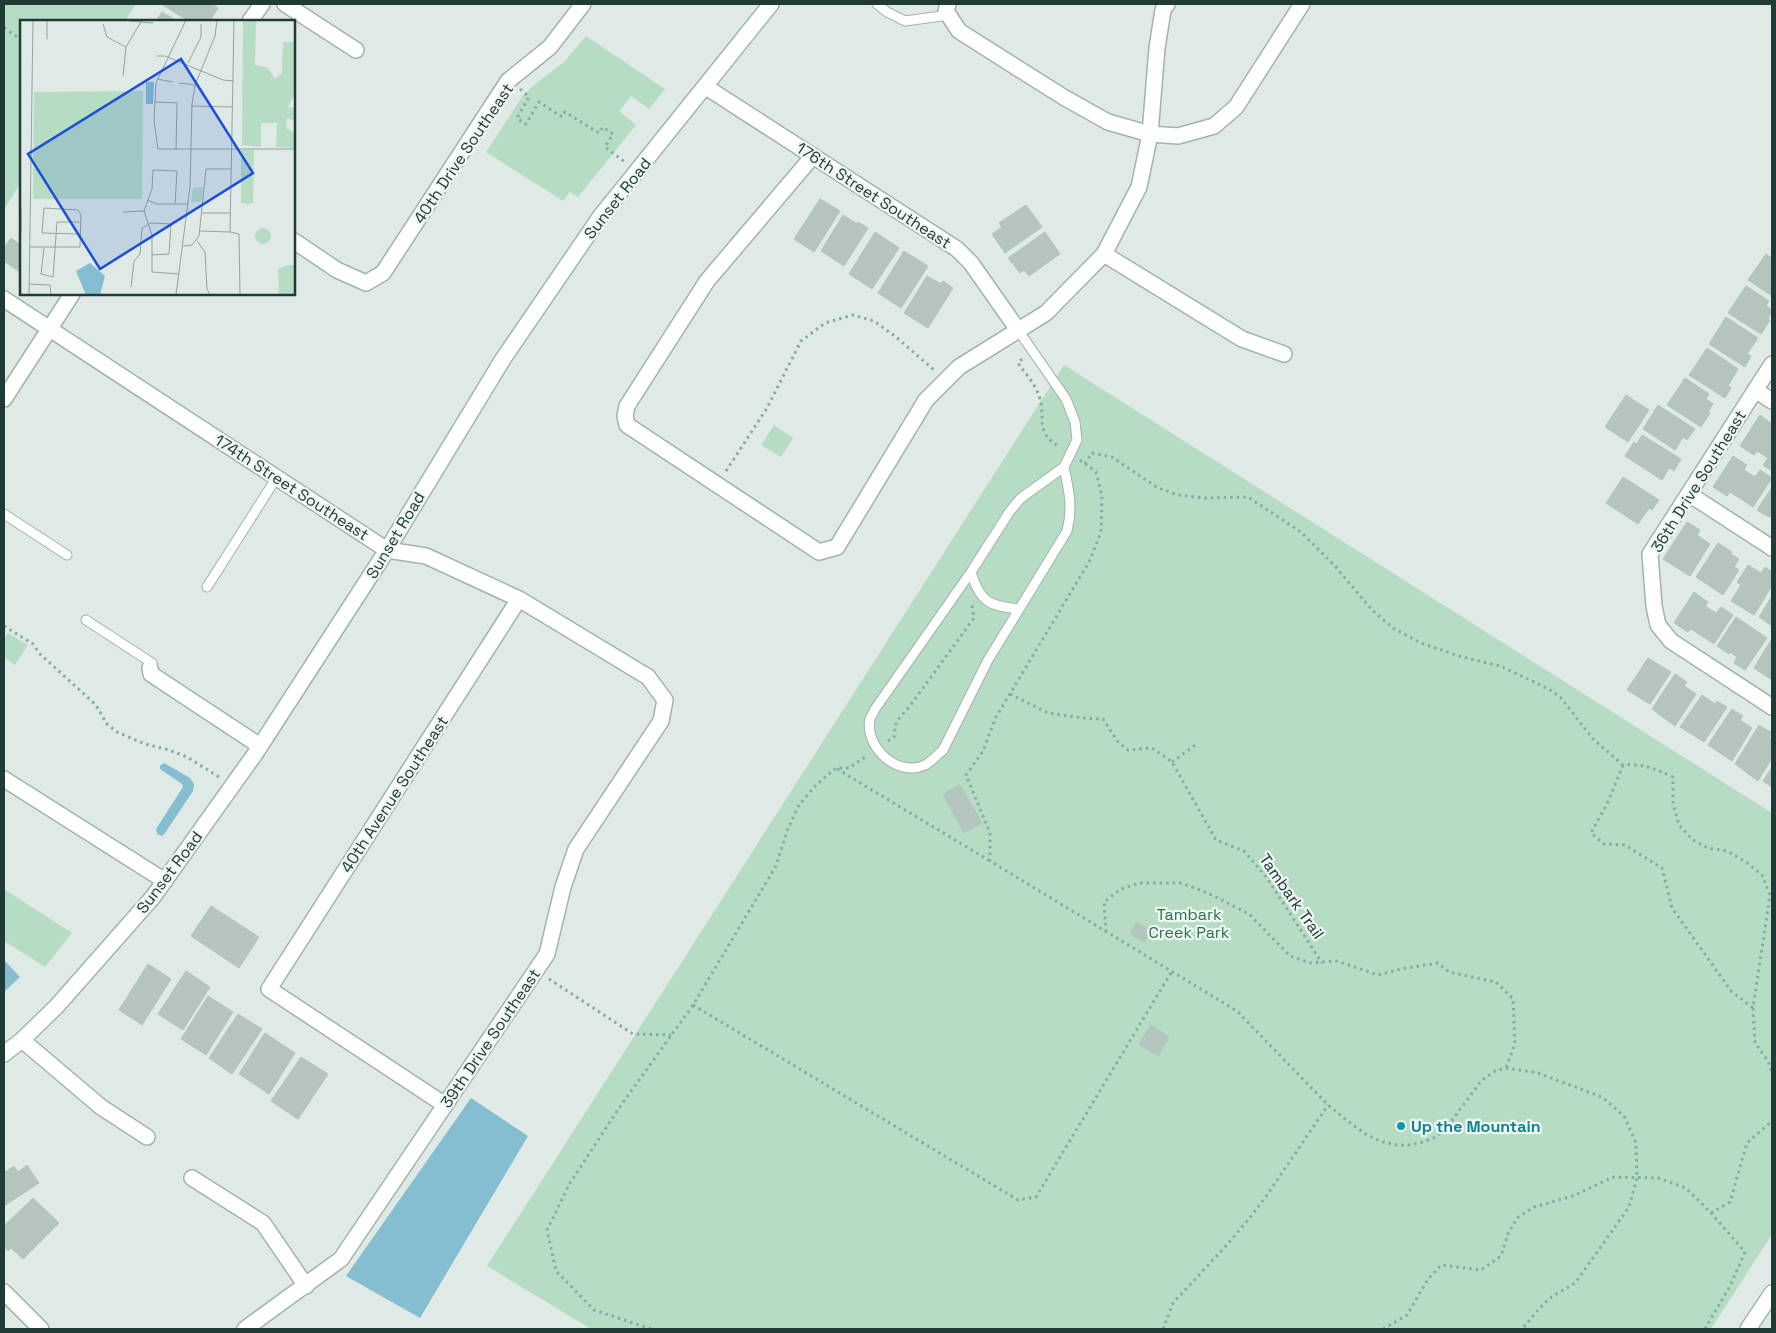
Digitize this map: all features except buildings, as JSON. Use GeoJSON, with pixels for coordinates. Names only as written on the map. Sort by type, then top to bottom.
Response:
{"type":"FeatureCollection","features":[{"type":"Feature","properties":{"kind":"street"},"geometry":{"type":"LineString","coordinates":[[251,20],[262,4]]}},
{"type":"Feature","properties":{"kind":"street"},"geometry":{"type":"LineString","coordinates":[[285,4],[356,50]]}},
{"type":"Feature","properties":{"kind":"street","name":"40th Drive Southeast"},"geometry":{"type":"LineString","coordinates":[[295,243],[337,270],[366,283],[383,273],[510,80],[550,47],[583,4]]}},
{"type":"Feature","properties":{"kind":"street","name":"Sunset Road"},"geometry":{"type":"LineString","coordinates":[[4,1054],[56,1008],[165,880],[260,746],[387,550],[503,359],[600,217],[706,87],[770,4]]}},
{"type":"Feature","properties":{"kind":"street"},"geometry":{"type":"LineString","coordinates":[[813,156],[707,282],[627,406],[625,416],[627,425],[818,552],[837,547],[926,400],[959,367],[1046,313],[1104,254],[1139,187],[1150,134],[1157,48],[1163,10],[1167,4]]}},
{"type":"Feature","properties":{"kind":"street"},"geometry":{"type":"LineString","coordinates":[[948,10],[959,31],[1065,98],[1108,122],[1150,134],[1178,136],[1214,126],[1236,107],[1302,4]]}},
{"type":"Feature","properties":{"kind":"street","name":"176th Street Southeast"},"geometry":{"type":"LineString","coordinates":[[706,87],[957,249],[971,263],[1018,330]]}},
{"type":"Feature","properties":{"kind":"street"},"geometry":{"type":"LineString","coordinates":[[1104,254],[1242,339],[1284,354]]}},
{"type":"Feature","properties":{"kind":"street"},"geometry":{"type":"LineString","coordinates":[[4,399],[71,295]]}},
{"type":"Feature","properties":{"kind":"street","name":"174th Street Southeast"},"geometry":{"type":"LineString","coordinates":[[4,299],[387,550],[426,556],[519,598],[648,677],[665,700]]}},
{"type":"Feature","properties":{"kind":"street","name":"36th Drive Southeast"},"geometry":{"type":"LineString","coordinates":[[1772,364],[1650,554],[1654,606],[1658,625],[1670,641],[1772,707]]}},
{"type":"Feature","properties":{"kind":"street"},"geometry":{"type":"LineString","coordinates":[[1755,390],[1772,401]]}},
{"type":"Feature","properties":{"kind":"street"},"geometry":{"type":"LineString","coordinates":[[1689,494],[1772,548]]}},
{"type":"Feature","properties":{"kind":"street","name":"40th Avenue Southeast"},"geometry":{"type":"LineString","coordinates":[[445,1104],[268,989],[519,598]]}},
{"type":"Feature","properties":{"kind":"street"},"geometry":{"type":"LineString","coordinates":[[150,668],[152,674],[260,746]]}},
{"type":"Feature","properties":{"kind":"street","name":"39th Drive Southeast"},"geometry":{"type":"LineString","coordinates":[[244,1329],[341,1259],[547,954],[563,887],[576,849],[661,722],[665,700]]}},
{"type":"Feature","properties":{"kind":"street"},"geometry":{"type":"LineString","coordinates":[[4,779],[165,880]]}},
{"type":"Feature","properties":{"kind":"street"},"geometry":{"type":"LineString","coordinates":[[22,1040],[101,1106],[147,1137]]}},
{"type":"Feature","properties":{"kind":"street"},"geometry":{"type":"LineString","coordinates":[[192,1178],[263,1223],[306,1286]]}},
{"type":"Feature","properties":{"kind":"street"},"geometry":{"type":"LineString","coordinates":[[4,1292],[41,1329]]}},
{"type":"Feature","properties":{"kind":"street"},"geometry":{"type":"LineString","coordinates":[[1748,1329],[1772,1293]]}},
{"type":"Feature","properties":{"kind":"lane"},"geometry":{"type":"LineString","coordinates":[[877,4],[887,12],[905,21],[948,10]]}},
{"type":"Feature","properties":{"kind":"lane"},"geometry":{"type":"LineString","coordinates":[[1018,330],[1066,399],[1075,422],[1077,440],[1064,467],[1021,498],[1010,511],[971,572],[875,709],[870,720],[871,730],[878,748],[889,762],[899,767],[910,768],[924,765],[943,750],[988,660],[1067,531],[1071,514],[1070,492],[1064,467]]}},
{"type":"Feature","properties":{"kind":"lane"},"geometry":{"type":"LineString","coordinates":[[207,587],[277,477]]}},
{"type":"Feature","properties":{"kind":"lane"},"geometry":{"type":"LineString","coordinates":[[4,514],[67,555]]}},
{"type":"Feature","properties":{"kind":"lane"},"geometry":{"type":"LineString","coordinates":[[971,572],[976,588],[985,599],[996,606],[1019,609]]}},
{"type":"Feature","properties":{"kind":"lane"},"geometry":{"type":"LineString","coordinates":[[86,620],[152,663],[150,668]]}},
{"type":"Feature","properties":{"kind":"path"},"geometry":{"type":"LineString","coordinates":[[4,28],[20,38]]}},
{"type":"Feature","properties":{"kind":"path"},"geometry":{"type":"LineString","coordinates":[[510,80],[529,97],[517,118],[526,124],[539,102],[562,117],[565,112],[599,133],[603,127],[613,134],[605,147],[637,171]]}},
{"type":"Feature","properties":{"kind":"path"},"geometry":{"type":"LineString","coordinates":[[716,485],[767,408],[801,341],[825,323],[853,315],[874,321],[924,360],[945,381]]}},
{"type":"Feature","properties":{"kind":"path"},"geometry":{"type":"LineString","coordinates":[[990,861],[990,834],[966,776],[983,751],[996,717],[1089,562],[1101,532],[1102,496],[1096,472],[1053,443],[1044,432],[1041,422],[1040,397],[1018,363],[1031,349]]}},
{"type":"Feature","properties":{"kind":"path"},"geometry":{"type":"LineString","coordinates":[[1085,464],[1092,453],[1112,458],[1158,488],[1178,495],[1205,498],[1248,497],[1300,532],[1334,565],[1372,610],[1393,628],[1421,643],[1462,657],[1500,666],[1552,691],[1561,698],[1594,740],[1623,765],[1640,764],[1655,768],[1673,777],[1673,803],[1679,825],[1693,840],[1700,844],[1708,848],[1727,851],[1746,862],[1762,875],[1771,894],[1753,1008],[1755,1043],[1768,1061],[1772,1073]]}},
{"type":"Feature","properties":{"kind":"path"},"geometry":{"type":"LineString","coordinates":[[651,1329],[594,1310],[556,1271],[547,1230],[570,1183],[618,1108],[693,1004],[776,866],[787,831],[799,805],[816,785],[836,768],[849,768],[894,737],[896,722],[910,706],[974,618],[971,600],[976,588]]}},
{"type":"Feature","properties":{"kind":"path"},"geometry":{"type":"LineString","coordinates":[[4,626],[33,644],[40,654],[96,705],[107,724],[117,732],[145,744],[169,750],[186,757],[232,786]]}},
{"type":"Feature","properties":{"kind":"path","name":"Tambark Trail"},"geometry":{"type":"LineString","coordinates":[[1010,694],[1048,713],[1103,719],[1118,742],[1128,750],[1152,748],[1172,762],[1216,840],[1244,852],[1250,858],[1267,878],[1322,963]]}},
{"type":"Feature","properties":{"kind":"path"},"geometry":{"type":"LineString","coordinates":[[1172,762],[1198,743]]}},
{"type":"Feature","properties":{"kind":"path"},"geometry":{"type":"LineString","coordinates":[[1623,765],[1608,802],[1591,832],[1604,844],[1625,844],[1662,868],[1672,908],[1731,991],[1753,1008]]}},
{"type":"Feature","properties":{"kind":"path"},"geometry":{"type":"LineString","coordinates":[[836,768],[1237,1011],[1328,1105],[1375,1139],[1397,1145],[1420,1143],[1436,1137],[1447,1127],[1482,1080],[1495,1071],[1506,1068],[1538,1072],[1602,1097],[1624,1116],[1636,1143],[1637,1178],[1630,1207],[1576,1282],[1549,1299],[1522,1329]]}},
{"type":"Feature","properties":{"kind":"path"},"geometry":{"type":"LineString","coordinates":[[1106,932],[1104,902],[1121,889],[1140,883],[1181,883],[1208,893],[1249,914],[1290,956],[1310,964],[1337,961],[1378,976],[1401,969],[1438,963],[1449,972],[1496,982],[1513,1000],[1514,1044],[1506,1068]]}},
{"type":"Feature","properties":{"kind":"path"},"geometry":{"type":"LineString","coordinates":[[535,970],[633,1034],[672,1035]]}},
{"type":"Feature","properties":{"kind":"path"},"geometry":{"type":"LineString","coordinates":[[693,1004],[1018,1200],[1036,1197],[1172,971]]}},
{"type":"Feature","properties":{"kind":"path"},"geometry":{"type":"LineString","coordinates":[[1163,1329],[1173,1303],[1224,1248],[1252,1214],[1328,1105]]}},
{"type":"Feature","properties":{"kind":"path"},"geometry":{"type":"LineString","coordinates":[[1711,1213],[1730,1202],[1747,1143],[1772,1121]]}},
{"type":"Feature","properties":{"kind":"path"},"geometry":{"type":"LineString","coordinates":[[1383,1329],[1407,1315],[1428,1280],[1441,1266],[1481,1270],[1501,1256],[1508,1234],[1517,1218],[1534,1207],[1574,1196],[1613,1177],[1658,1178],[1686,1188],[1745,1252],[1730,1286],[1705,1329]]}},
{"type":"Feature","properties":{"kind":"green space"},"geometry":{"type":"Polygon","coordinates":[[[4,4],[136,4],[126,20],[20,20],[20,184],[4,210],[4,4]]]}},
{"type":"Feature","properties":{"kind":"green space"},"geometry":{"type":"Polygon","coordinates":[[[586,36],[665,89],[649,109],[631,96],[619,111],[636,125],[578,197],[570,192],[563,201],[486,152],[522,97],[534,85],[564,62],[586,36]]]}},
{"type":"Feature","properties":{"kind":"green space","name":"Tambark Creek Park"},"geometry":{"type":"Polygon","coordinates":[[[1064,365],[1772,813],[1772,1234],[1711,1329],[591,1329],[487,1266],[1064,365]]]}},
{"type":"Feature","properties":{"kind":"green space"},"geometry":{"type":"Polygon","coordinates":[[[774,425],[793,438],[781,457],[761,445],[774,425]]]}},
{"type":"Feature","properties":{"kind":"green space"},"geometry":{"type":"Polygon","coordinates":[[[8,633],[28,645],[15,665],[4,657],[4,640],[8,633]]]}},
{"type":"Feature","properties":{"kind":"green space"},"geometry":{"type":"Polygon","coordinates":[[[4,889],[72,933],[45,967],[4,941],[4,889]]]}},
{"type":"Feature","properties":{"kind":"water"},"geometry":{"type":"Polygon","coordinates":[[[164,763],[190,778],[194,784],[193,791],[162,836],[157,834],[156,829],[183,787],[182,784],[160,769],[160,766],[164,763]]]}},
{"type":"Feature","properties":{"kind":"water"},"geometry":{"type":"Polygon","coordinates":[[[4,960],[20,977],[4,992],[4,960]]]}},
{"type":"Feature","properties":{"kind":"water"},"geometry":{"type":"Polygon","coordinates":[[[471,1098],[528,1136],[420,1318],[346,1276],[471,1098]]]}},
{"type":"Feature","properties":{"kind":"place","name":"Up the Mountain"},"geometry":{"type":"Point","coordinates":[1401,1126]}}]}
